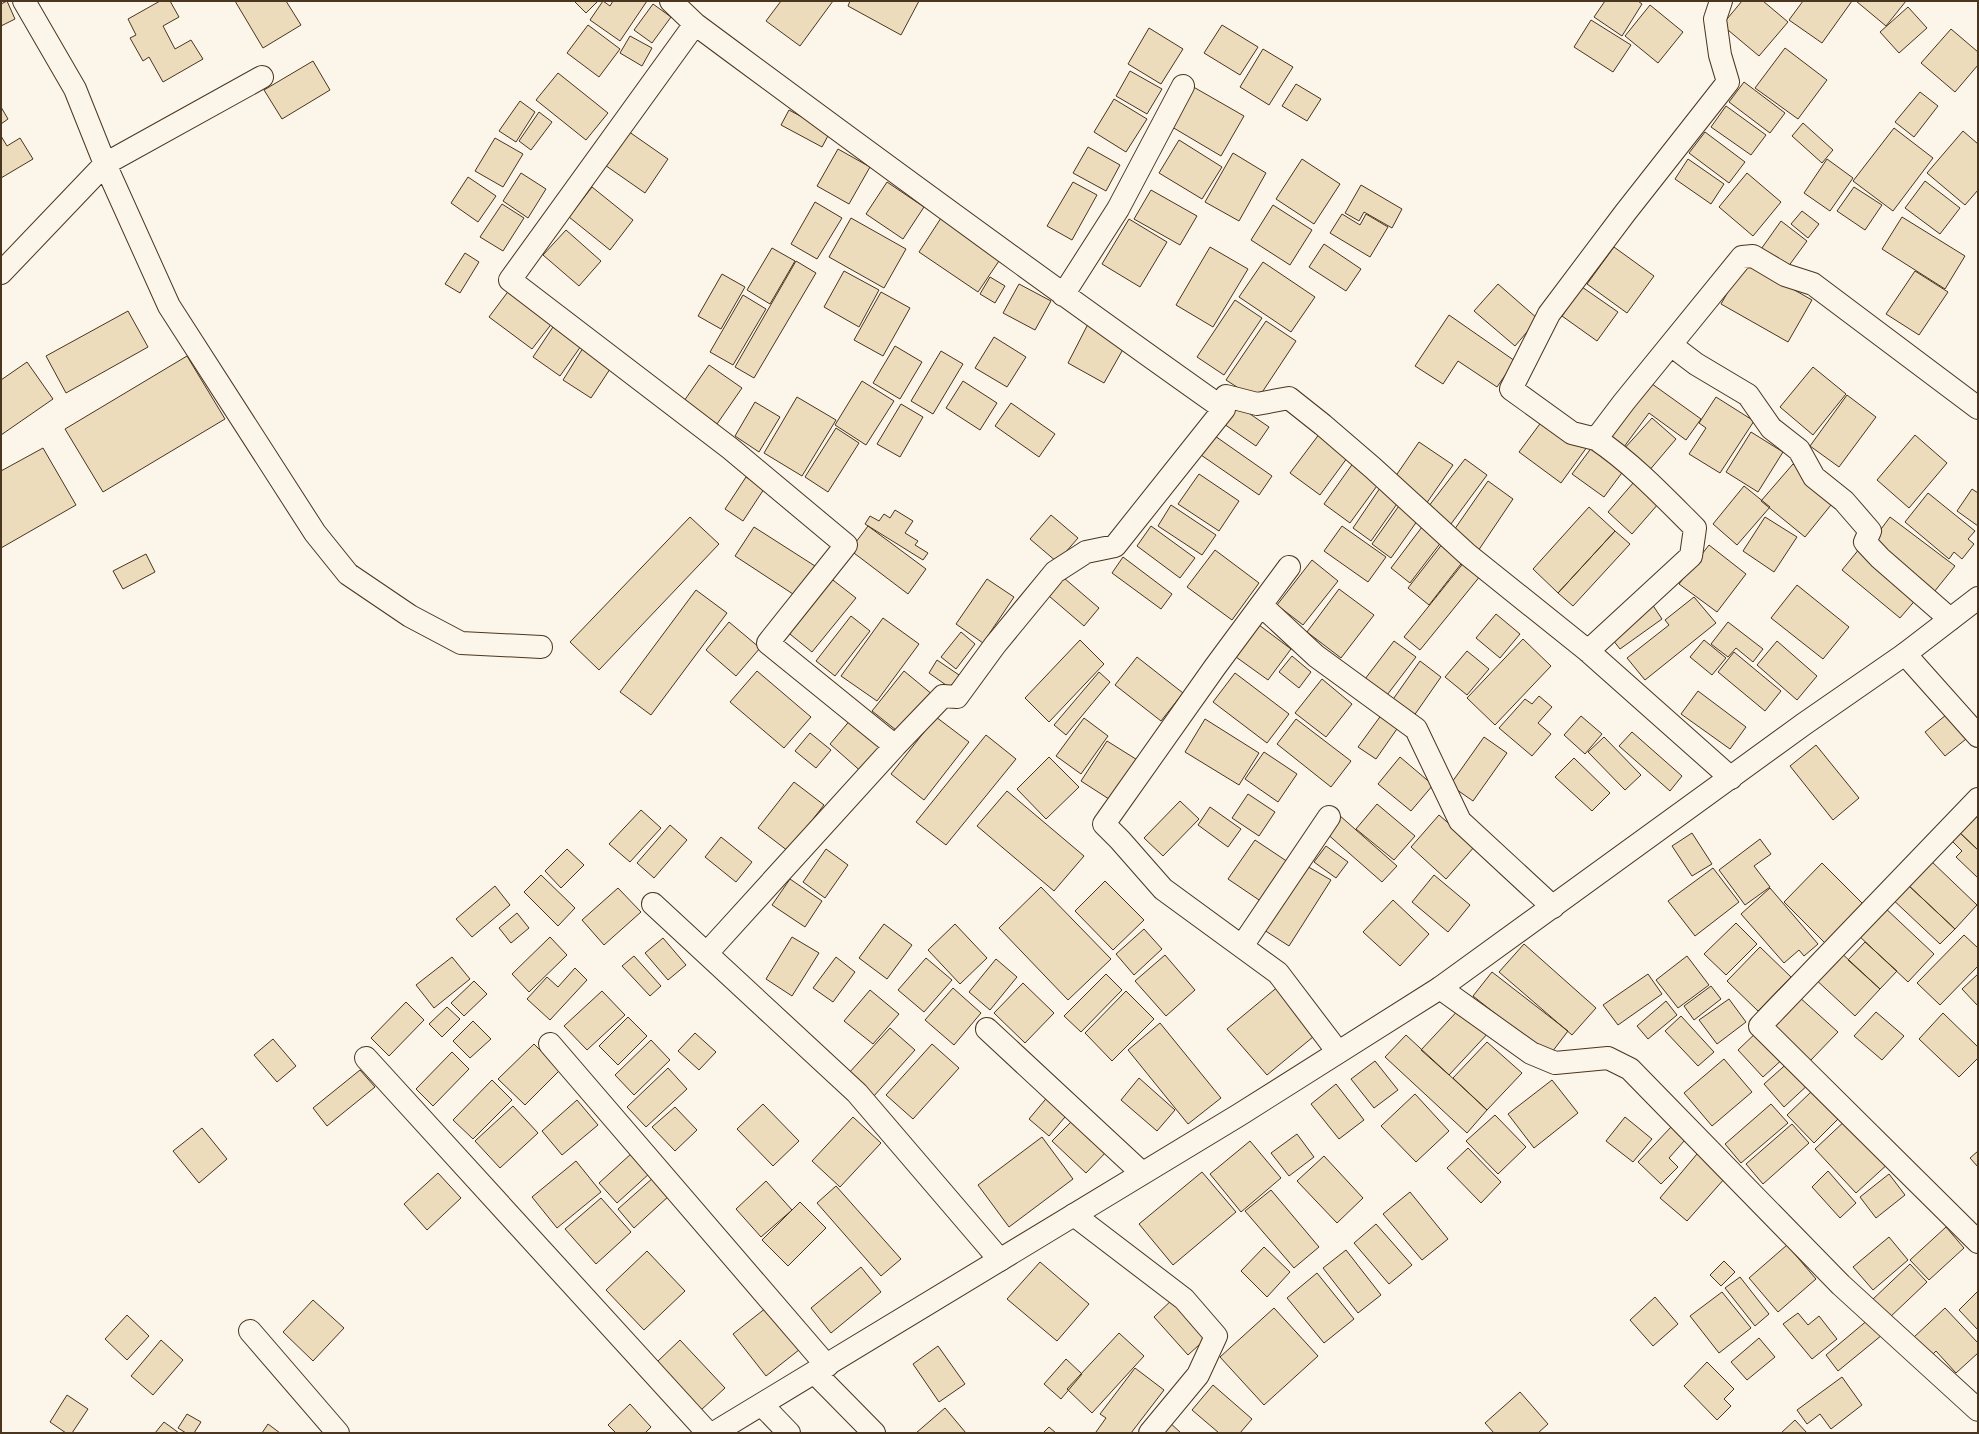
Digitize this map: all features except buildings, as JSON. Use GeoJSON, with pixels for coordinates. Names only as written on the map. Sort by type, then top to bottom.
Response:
{"type":"FeatureCollection","features":[{"type":"Feature","properties":{"kind":"street"},"geometry":{"type":"LineString","coordinates":[[24,1],[75,89],[105,164],[168,306],[314,534],[348,574],[410,616],[461,643],[541,647]]}},
{"type":"Feature","properties":{"kind":"street"},"geometry":{"type":"LineString","coordinates":[[671,1],[695,24],[1063,295],[1224,409]]}},
{"type":"Feature","properties":{"kind":"street"},"geometry":{"type":"LineString","coordinates":[[1588,651],[1691,556],[1695,528],[1647,480],[1612,450],[1596,439],[1572,433],[1511,389],[1548,314],[1728,82],[1720,55],[1715,18],[1721,1]]}},
{"type":"Feature","properties":{"kind":"street"},"geometry":{"type":"LineString","coordinates":[[695,24],[510,280],[731,449],[846,545],[768,643],[895,746]]}},
{"type":"Feature","properties":{"kind":"street"},"geometry":{"type":"LineString","coordinates":[[1,273],[105,164],[262,77]]}},
{"type":"Feature","properties":{"kind":"street"},"geometry":{"type":"LineString","coordinates":[[1063,295],[1118,209],[1184,86]]}},
{"type":"Feature","properties":{"kind":"street"},"geometry":{"type":"LineString","coordinates":[[1596,439],[1742,258],[1753,256],[1785,275],[1813,284],[1978,408]]}},
{"type":"Feature","properties":{"kind":"street"},"geometry":{"type":"LineString","coordinates":[[1671,345],[1696,364],[1748,395],[1771,428],[1799,450],[1814,477],[1844,501],[1870,531],[1865,542],[1880,558],[1950,619]]}},
{"type":"Feature","properties":{"kind":"street"},"geometry":{"type":"LineString","coordinates":[[707,953],[895,746],[943,696],[957,697],[995,645],[1055,572],[1086,552],[1115,546],[1224,409],[1226,396],[1257,404],[1289,398],[1323,424],[1368,463],[1467,554],[1588,651],[1731,778]]}},
{"type":"Feature","properties":{"kind":"street"},"geometry":{"type":"LineString","coordinates":[[1290,567],[1215,667],[1104,824],[1163,889],[1278,973],[1338,1052]]}},
{"type":"Feature","properties":{"kind":"street"},"geometry":{"type":"LineString","coordinates":[[714,1433],[1239,1115],[1440,988],[1905,654],[1978,598]]}},
{"type":"Feature","properties":{"kind":"street"},"geometry":{"type":"LineString","coordinates":[[1261,605],[1316,656],[1416,729],[1460,821],[1553,906]]}},
{"type":"Feature","properties":{"kind":"street"},"geometry":{"type":"LineString","coordinates":[[1905,654],[1978,736]]}},
{"type":"Feature","properties":{"kind":"street"},"geometry":{"type":"LineString","coordinates":[[1978,799],[1760,1026],[1978,1242]]}},
{"type":"Feature","properties":{"kind":"street"},"geometry":{"type":"LineString","coordinates":[[1242,946],[1329,817]]}},
{"type":"Feature","properties":{"kind":"street"},"geometry":{"type":"LineString","coordinates":[[653,904],[858,1093],[1000,1260]]}},
{"type":"Feature","properties":{"kind":"street"},"geometry":{"type":"LineString","coordinates":[[1440,988],[1532,1053],[1555,1063],[1608,1058],[1630,1069],[1841,1285],[1978,1410]]}},
{"type":"Feature","properties":{"kind":"street"},"geometry":{"type":"LineString","coordinates":[[987,1028],[1142,1173]]}},
{"type":"Feature","properties":{"kind":"street"},"geometry":{"type":"LineString","coordinates":[[550,1044],[874,1433]]}},
{"type":"Feature","properties":{"kind":"street"},"geometry":{"type":"LineString","coordinates":[[366,1058],[708,1433]]}},
{"type":"Feature","properties":{"kind":"street"},"geometry":{"type":"LineString","coordinates":[[1074,1215],[1184,1299],[1216,1336],[1198,1375],[1150,1433]]}},
{"type":"Feature","properties":{"kind":"street"},"geometry":{"type":"LineString","coordinates":[[250,1331],[338,1433]]}},
{"type":"Feature","properties":{"kind":"street"},"geometry":{"type":"LineString","coordinates":[[762,1405],[789,1433]]}}]}
